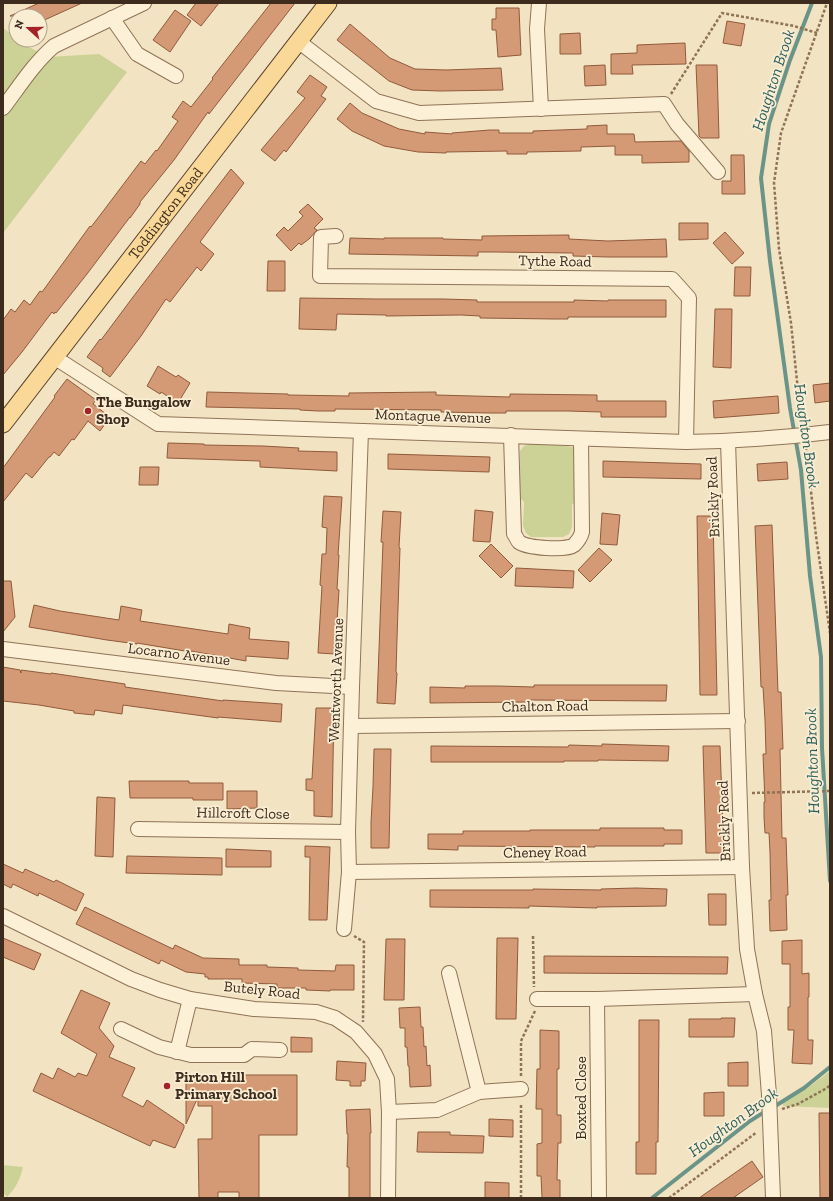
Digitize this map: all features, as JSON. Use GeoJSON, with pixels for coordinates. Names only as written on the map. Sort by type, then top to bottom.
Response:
{"type":"FeatureCollection","features":[{"type":"Feature","properties":{"kind":"main road","name":"Toddington Road"},"geometry":{"type":"LineString","coordinates":[[3,424],[328,3]]}},
{"type":"Feature","properties":{"kind":"street"},"geometry":{"type":"LineString","coordinates":[[3,108],[29,73],[54,46],[144,3]]}},
{"type":"Feature","properties":{"kind":"street"},"geometry":{"type":"LineString","coordinates":[[540,3],[537,29],[541,109]]}},
{"type":"Feature","properties":{"kind":"street"},"geometry":{"type":"LineString","coordinates":[[112,18],[137,54],[176,76]]}},
{"type":"Feature","properties":{"kind":"street"},"geometry":{"type":"LineString","coordinates":[[298,41],[376,101],[418,113],[664,104],[677,124],[718,172]]}},
{"type":"Feature","properties":{"kind":"street","name":"Tythe Road"},"geometry":{"type":"LineString","coordinates":[[336,236],[321,237],[320,276],[672,279],[689,298],[686,442]]}},
{"type":"Feature","properties":{"kind":"street","name":"Montague Avenue"},"geometry":{"type":"LineString","coordinates":[[54,357],[158,424],[686,442],[728,441],[830,432]]}},
{"type":"Feature","properties":{"kind":"street","name":"Wentworth Avenue"},"geometry":{"type":"LineString","coordinates":[[344,929],[349,872],[348,832],[361,432]]}},
{"type":"Feature","properties":{"kind":"street"},"geometry":{"type":"LineString","coordinates":[[511,436],[514,534],[520,542],[526,545],[562,548],[574,545],[581,536],[582,532],[581,439]]}},
{"type":"Feature","properties":{"kind":"street","name":"Brickly Road"},"geometry":{"type":"LineString","coordinates":[[728,441],[742,867],[747,948],[755,994],[764,1031],[769,1095],[773,1198]]}},
{"type":"Feature","properties":{"kind":"street","name":"Locarno Avenue"},"geometry":{"type":"LineString","coordinates":[[3,649],[276,683],[352,687]]}},
{"type":"Feature","properties":{"kind":"street","name":"Chalton Road"},"geometry":{"type":"LineString","coordinates":[[352,726],[738,721]]}},
{"type":"Feature","properties":{"kind":"street","name":"Hillcroft Close"},"geometry":{"type":"LineString","coordinates":[[138,829],[348,832]]}},
{"type":"Feature","properties":{"kind":"street","name":"Cheney Road"},"geometry":{"type":"LineString","coordinates":[[349,872],[551,868],[742,867]]}},
{"type":"Feature","properties":{"kind":"street","name":"Butely Road"},"geometry":{"type":"LineString","coordinates":[[3,916],[131,979],[160,990],[190,999],[254,1009],[316,1012],[335,1018],[356,1032],[375,1054],[387,1080],[389,1112],[388,1198]]}},
{"type":"Feature","properties":{"kind":"street"},"geometry":{"type":"LineString","coordinates":[[449,974],[479,1092]]}},
{"type":"Feature","properties":{"kind":"street"},"geometry":{"type":"LineString","coordinates":[[537,999],[597,999],[755,994]]}},
{"type":"Feature","properties":{"kind":"street"},"geometry":{"type":"LineString","coordinates":[[177,1052],[190,999]]}},
{"type":"Feature","properties":{"kind":"street","name":"Boxted Close"},"geometry":{"type":"LineString","coordinates":[[597,999],[599,1198]]}},
{"type":"Feature","properties":{"kind":"street"},"geometry":{"type":"LineString","coordinates":[[121,1029],[159,1047],[191,1055],[244,1055],[252,1049],[280,1050]]}},
{"type":"Feature","properties":{"kind":"street"},"geometry":{"type":"LineString","coordinates":[[389,1112],[436,1110],[479,1092],[521,1089]]}},
{"type":"Feature","properties":{"kind":"path"},"geometry":{"type":"LineString","coordinates":[[827,3],[781,133],[774,183],[779,248],[791,323],[803,435],[830,633]]}},
{"type":"Feature","properties":{"kind":"path"},"geometry":{"type":"LineString","coordinates":[[664,104],[722,13],[794,26],[817,33]]}},
{"type":"Feature","properties":{"kind":"path"},"geometry":{"type":"LineString","coordinates":[[740,794],[830,791]]}},
{"type":"Feature","properties":{"kind":"path"},"geometry":{"type":"LineString","coordinates":[[344,929],[364,942],[364,1023],[356,1032]]}},
{"type":"Feature","properties":{"kind":"path"},"geometry":{"type":"LineString","coordinates":[[521,1198],[521,1041],[535,1010],[537,999],[534,985],[533,936]]}},
{"type":"Feature","properties":{"kind":"path"},"geometry":{"type":"LineString","coordinates":[[669,1198],[757,1132],[769,1115],[798,1104],[830,1085]]}},
{"type":"Feature","properties":{"kind":"green space"},"geometry":{"type":"Polygon","coordinates":[[[3,28],[8,31],[8,48],[31,48],[48,57],[99,54],[127,72],[3,233],[3,28]]]}},
{"type":"Feature","properties":{"kind":"green space"},"geometry":{"type":"Polygon","coordinates":[[[530,444],[576,448],[577,499],[572,505],[572,527],[569,534],[563,537],[531,537],[526,533],[523,526],[524,502],[519,497],[520,451],[524,446],[530,444]]]}},
{"type":"Feature","properties":{"kind":"green space"},"geometry":{"type":"Polygon","coordinates":[[[830,1071],[830,1108],[783,1106],[783,1103],[830,1071]]]}},
{"type":"Feature","properties":{"kind":"green space"},"geometry":{"type":"Polygon","coordinates":[[[3,1165],[23,1167],[17,1183],[7,1197],[3,1192],[3,1165]]]}},
{"type":"Feature","properties":{"kind":"building"},"geometry":{"type":"Polygon","coordinates":[[[39,3],[82,3],[48,18],[48,8],[28,8],[39,3]]]}},
{"type":"Feature","properties":{"kind":"building"},"geometry":{"type":"Polygon","coordinates":[[[196,3],[219,3],[201,26],[187,15],[196,3]]]}},
{"type":"Feature","properties":{"kind":"building"},"geometry":{"type":"Polygon","coordinates":[[[271,3],[295,3],[209,114],[208,112],[174,160],[140,202],[130,218],[87,274],[56,313],[55,312],[54,314],[52,312],[3,375],[3,320],[11,309],[15,312],[24,300],[30,305],[40,291],[42,292],[90,226],[91,227],[141,161],[145,164],[156,150],[157,151],[178,121],[172,117],[183,101],[191,107],[271,3]]]}},
{"type":"Feature","properties":{"kind":"building"},"geometry":{"type":"Polygon","coordinates":[[[496,8],[519,8],[521,55],[498,57],[496,30],[492,30],[492,19],[496,19],[496,8]]]}},
{"type":"Feature","properties":{"kind":"building"},"geometry":{"type":"Polygon","coordinates":[[[175,10],[191,21],[170,52],[153,40],[175,10]]]}},
{"type":"Feature","properties":{"kind":"building"},"geometry":{"type":"Polygon","coordinates":[[[727,21],[745,24],[741,46],[723,43],[727,21]]]}},
{"type":"Feature","properties":{"kind":"building"},"geometry":{"type":"Polygon","coordinates":[[[350,24],[390,58],[415,69],[446,70],[501,68],[503,90],[412,90],[389,81],[337,40],[350,24]]]}},
{"type":"Feature","properties":{"kind":"building"},"geometry":{"type":"Polygon","coordinates":[[[580,33],[581,54],[560,54],[560,34],[580,33]]]}},
{"type":"Feature","properties":{"kind":"building"},"geometry":{"type":"Polygon","coordinates":[[[685,43],[686,64],[632,65],[633,74],[611,74],[611,54],[637,53],[637,45],[685,43]]]}},
{"type":"Feature","properties":{"kind":"building"},"geometry":{"type":"Polygon","coordinates":[[[605,65],[606,85],[585,86],[584,66],[605,65]]]}},
{"type":"Feature","properties":{"kind":"building"},"geometry":{"type":"Polygon","coordinates":[[[696,65],[717,65],[719,138],[701,138],[699,136],[696,65]]]}},
{"type":"Feature","properties":{"kind":"building"},"geometry":{"type":"Polygon","coordinates":[[[310,75],[327,87],[321,96],[326,99],[286,152],[284,150],[275,161],[261,150],[305,98],[297,92],[310,75]]]}},
{"type":"Feature","properties":{"kind":"building"},"geometry":{"type":"Polygon","coordinates":[[[350,103],[362,113],[399,129],[425,134],[425,132],[452,134],[490,130],[499,130],[499,133],[533,133],[533,131],[587,129],[587,126],[607,125],[607,134],[634,134],[635,142],[681,141],[689,151],[689,162],[642,163],[642,155],[615,155],[615,146],[581,147],[581,151],[527,152],[527,154],[507,154],[507,151],[446,153],[418,152],[384,146],[352,131],[337,119],[350,103]]]}},
{"type":"Feature","properties":{"kind":"building"},"geometry":{"type":"Polygon","coordinates":[[[731,155],[744,155],[745,194],[722,194],[722,181],[731,181],[731,155]]]}},
{"type":"Feature","properties":{"kind":"building"},"geometry":{"type":"Polygon","coordinates":[[[231,169],[244,183],[200,242],[214,254],[201,271],[197,267],[170,302],[166,299],[141,336],[110,377],[102,371],[103,368],[87,357],[231,169]]]}},
{"type":"Feature","properties":{"kind":"building"},"geometry":{"type":"Polygon","coordinates":[[[308,204],[323,219],[314,228],[317,230],[309,239],[301,245],[299,243],[291,251],[276,235],[284,227],[288,231],[303,216],[299,212],[308,204]]]}},
{"type":"Feature","properties":{"kind":"building"},"geometry":{"type":"Polygon","coordinates":[[[679,223],[708,223],[708,239],[679,240],[679,223]]]}},
{"type":"Feature","properties":{"kind":"building"},"geometry":{"type":"Polygon","coordinates":[[[725,232],[744,253],[732,264],[713,243],[725,232]]]}},
{"type":"Feature","properties":{"kind":"building"},"geometry":{"type":"Polygon","coordinates":[[[569,235],[569,239],[608,241],[666,239],[667,257],[573,256],[573,253],[496,252],[478,252],[478,256],[349,254],[350,238],[443,238],[482,240],[482,236],[569,235]]]}},
{"type":"Feature","properties":{"kind":"building"},"geometry":{"type":"Polygon","coordinates":[[[268,261],[285,261],[285,291],[267,291],[268,261]]]}},
{"type":"Feature","properties":{"kind":"building"},"geometry":{"type":"Polygon","coordinates":[[[735,267],[751,267],[750,296],[734,296],[735,267]]]}},
{"type":"Feature","properties":{"kind":"building"},"geometry":{"type":"Polygon","coordinates":[[[300,298],[444,299],[477,300],[477,302],[666,300],[666,317],[568,317],[568,319],[554,319],[480,318],[480,316],[461,315],[386,316],[337,314],[336,330],[299,329],[300,298]]]}},
{"type":"Feature","properties":{"kind":"building"},"geometry":{"type":"Polygon","coordinates":[[[715,309],[732,309],[731,368],[713,367],[715,309]]]}},
{"type":"Feature","properties":{"kind":"building"},"geometry":{"type":"Polygon","coordinates":[[[158,366],[176,377],[178,375],[190,383],[178,403],[161,392],[160,394],[147,386],[158,366]]]}},
{"type":"Feature","properties":{"kind":"building"},"geometry":{"type":"Polygon","coordinates":[[[67,379],[96,400],[93,404],[110,417],[100,431],[88,421],[74,440],[72,439],[59,456],[54,452],[32,478],[26,473],[3,502],[3,468],[67,379]]]}},
{"type":"Feature","properties":{"kind":"building"},"geometry":{"type":"Polygon","coordinates":[[[830,383],[830,401],[815,403],[813,385],[830,383]]]}},
{"type":"Feature","properties":{"kind":"building"},"geometry":{"type":"Polygon","coordinates":[[[207,392],[349,396],[349,393],[436,392],[436,395],[510,397],[510,394],[597,395],[597,401],[666,401],[666,417],[601,417],[601,412],[568,411],[506,411],[506,413],[490,413],[441,412],[441,410],[335,409],[335,411],[318,411],[300,409],[206,407],[207,392]]]}},
{"type":"Feature","properties":{"kind":"building"},"geometry":{"type":"Polygon","coordinates":[[[778,396],[779,413],[714,418],[713,401],[778,396]]]}},
{"type":"Feature","properties":{"kind":"building"},"geometry":{"type":"Polygon","coordinates":[[[168,443],[263,446],[299,448],[298,451],[337,452],[337,471],[260,467],[260,461],[167,458],[168,443]]]}},
{"type":"Feature","properties":{"kind":"building"},"geometry":{"type":"Polygon","coordinates":[[[388,454],[490,457],[489,472],[388,469],[388,454]]]}},
{"type":"Feature","properties":{"kind":"building"},"geometry":{"type":"Polygon","coordinates":[[[603,461],[701,464],[701,479],[603,477],[603,461]]]}},
{"type":"Feature","properties":{"kind":"building"},"geometry":{"type":"Polygon","coordinates":[[[787,462],[788,479],[758,481],[757,464],[787,462]]]}},
{"type":"Feature","properties":{"kind":"building"},"geometry":{"type":"Polygon","coordinates":[[[140,467],[159,467],[158,485],[139,485],[140,467]]]}},
{"type":"Feature","properties":{"kind":"building"},"geometry":{"type":"Polygon","coordinates":[[[324,496],[342,497],[338,555],[337,589],[339,590],[335,654],[318,653],[322,586],[320,585],[322,554],[326,554],[327,528],[322,527],[324,496]]]}},
{"type":"Feature","properties":{"kind":"building"},"geometry":{"type":"Polygon","coordinates":[[[475,510],[493,512],[490,542],[473,541],[475,510]]]}},
{"type":"Feature","properties":{"kind":"building"},"geometry":{"type":"Polygon","coordinates":[[[383,511],[401,512],[395,704],[377,703],[383,511]]]}},
{"type":"Feature","properties":{"kind":"building"},"geometry":{"type":"Polygon","coordinates":[[[602,513],[620,515],[617,545],[600,544],[602,513]]]}},
{"type":"Feature","properties":{"kind":"building"},"geometry":{"type":"Polygon","coordinates":[[[697,516],[713,516],[717,695],[700,695],[697,516]]]}},
{"type":"Feature","properties":{"kind":"building"},"geometry":{"type":"Polygon","coordinates":[[[772,525],[778,692],[781,692],[783,749],[780,749],[782,838],[786,838],[788,895],[786,895],[787,930],[770,931],[770,852],[769,833],[765,833],[764,817],[765,802],[763,754],[766,754],[765,720],[763,687],[761,687],[755,526],[772,525]]]}},
{"type":"Feature","properties":{"kind":"building"},"geometry":{"type":"Polygon","coordinates":[[[491,544],[513,566],[501,578],[479,556],[491,544]]]}},
{"type":"Feature","properties":{"kind":"building"},"geometry":{"type":"Polygon","coordinates":[[[599,548],[612,560],[590,582],[578,570],[599,548]]]}},
{"type":"Feature","properties":{"kind":"building"},"geometry":{"type":"Polygon","coordinates":[[[516,568],[574,571],[573,588],[515,586],[516,568]]]}},
{"type":"Feature","properties":{"kind":"building"},"geometry":{"type":"Polygon","coordinates":[[[3,581],[11,581],[15,617],[3,632],[3,581]]]}},
{"type":"Feature","properties":{"kind":"building"},"geometry":{"type":"Polygon","coordinates":[[[34,605],[60,611],[119,620],[121,606],[142,610],[140,621],[228,634],[229,624],[250,628],[249,639],[289,642],[288,659],[246,656],[246,661],[191,651],[107,640],[29,627],[34,605]]]}},
{"type":"Feature","properties":{"kind":"building"},"geometry":{"type":"Polygon","coordinates":[[[3,667],[20,670],[21,673],[21,670],[51,673],[125,684],[125,687],[223,701],[282,704],[281,722],[218,718],[123,705],[122,714],[95,710],[94,715],[74,713],[74,711],[39,705],[3,701],[3,667]]]}},
{"type":"Feature","properties":{"kind":"building"},"geometry":{"type":"Polygon","coordinates":[[[534,685],[667,685],[666,701],[528,700],[528,702],[430,703],[430,687],[534,687],[534,685]]]}},
{"type":"Feature","properties":{"kind":"building"},"geometry":{"type":"Polygon","coordinates":[[[316,708],[334,708],[332,817],[314,816],[314,791],[306,790],[306,779],[312,779],[316,708]]]}},
{"type":"Feature","properties":{"kind":"building"},"geometry":{"type":"Polygon","coordinates":[[[602,744],[669,746],[668,761],[598,760],[564,762],[431,762],[431,746],[568,747],[569,745],[602,746],[602,744]]]}},
{"type":"Feature","properties":{"kind":"building"},"geometry":{"type":"Polygon","coordinates":[[[703,746],[720,746],[724,853],[706,853],[703,746]]]}},
{"type":"Feature","properties":{"kind":"building"},"geometry":{"type":"Polygon","coordinates":[[[374,749],[391,749],[389,848],[371,848],[374,749]]]}},
{"type":"Feature","properties":{"kind":"building"},"geometry":{"type":"Polygon","coordinates":[[[129,781],[189,781],[189,783],[223,783],[223,800],[193,800],[193,798],[130,798],[129,781]]]}},
{"type":"Feature","properties":{"kind":"building"},"geometry":{"type":"Polygon","coordinates":[[[227,791],[257,791],[257,808],[227,809],[227,791]]]}},
{"type":"Feature","properties":{"kind":"building"},"geometry":{"type":"Polygon","coordinates":[[[97,797],[115,798],[113,857],[95,856],[97,797]]]}},
{"type":"Feature","properties":{"kind":"building"},"geometry":{"type":"Polygon","coordinates":[[[600,828],[664,828],[664,830],[682,830],[682,844],[664,844],[664,846],[595,847],[458,846],[458,850],[428,849],[428,834],[463,834],[463,831],[600,830],[600,828]]]}},
{"type":"Feature","properties":{"kind":"building"},"geometry":{"type":"Polygon","coordinates":[[[305,846],[330,847],[327,920],[309,920],[310,857],[305,857],[305,846]]]}},
{"type":"Feature","properties":{"kind":"building"},"geometry":{"type":"Polygon","coordinates":[[[226,849],[271,851],[271,867],[226,867],[226,849]]]}},
{"type":"Feature","properties":{"kind":"building"},"geometry":{"type":"Polygon","coordinates":[[[127,856],[222,858],[222,875],[126,873],[127,856]]]}},
{"type":"Feature","properties":{"kind":"building"},"geometry":{"type":"Polygon","coordinates":[[[3,864],[23,873],[25,869],[54,882],[56,880],[84,894],[76,911],[39,893],[38,896],[13,884],[11,888],[3,884],[3,864]]]}},
{"type":"Feature","properties":{"kind":"building"},"geometry":{"type":"Polygon","coordinates":[[[636,888],[667,889],[666,906],[597,908],[529,906],[529,908],[430,907],[430,890],[601,890],[636,888]]]}},
{"type":"Feature","properties":{"kind":"building"},"geometry":{"type":"Polygon","coordinates":[[[708,894],[726,894],[726,925],[709,925],[708,894]]]}},
{"type":"Feature","properties":{"kind":"building"},"geometry":{"type":"Polygon","coordinates":[[[85,907],[173,949],[175,945],[203,958],[239,959],[239,965],[267,965],[267,967],[298,968],[298,970],[335,971],[336,965],[354,965],[354,990],[330,991],[306,990],[306,988],[277,988],[277,984],[242,983],[242,979],[208,979],[208,977],[205,977],[205,974],[186,972],[161,960],[159,964],[76,924],[85,907]]]}},
{"type":"Feature","properties":{"kind":"building"},"geometry":{"type":"Polygon","coordinates":[[[3,938],[41,954],[34,970],[3,957],[3,938]]]}},
{"type":"Feature","properties":{"kind":"building"},"geometry":{"type":"Polygon","coordinates":[[[497,938],[518,938],[516,1019],[496,1019],[497,938]]]}},
{"type":"Feature","properties":{"kind":"building"},"geometry":{"type":"Polygon","coordinates":[[[386,939],[405,939],[404,1000],[384,1000],[386,939]]]}},
{"type":"Feature","properties":{"kind":"building"},"geometry":{"type":"Polygon","coordinates":[[[802,940],[802,974],[809,973],[808,1040],[813,1040],[812,1064],[792,1063],[794,1030],[788,1030],[788,1007],[790,1007],[790,964],[782,964],[782,941],[802,940]]]}},
{"type":"Feature","properties":{"kind":"building"},"geometry":{"type":"Polygon","coordinates":[[[544,956],[728,957],[727,974],[544,973],[544,956]]]}},
{"type":"Feature","properties":{"kind":"building"},"geometry":{"type":"Polygon","coordinates":[[[81,990],[110,1003],[99,1028],[114,1046],[109,1057],[135,1068],[122,1096],[143,1107],[147,1100],[184,1125],[175,1148],[153,1140],[150,1146],[33,1091],[41,1073],[53,1079],[58,1068],[75,1077],[78,1073],[87,1076],[97,1054],[61,1033],[81,990]]]}},
{"type":"Feature","properties":{"kind":"building"},"geometry":{"type":"Polygon","coordinates":[[[420,1007],[424,1047],[426,1046],[427,1066],[430,1065],[431,1086],[410,1087],[407,1047],[405,1047],[405,1028],[400,1028],[399,1008],[420,1007]]]}},
{"type":"Feature","properties":{"kind":"building"},"geometry":{"type":"Polygon","coordinates":[[[735,1018],[734,1037],[689,1037],[689,1019],[735,1018]]]}},
{"type":"Feature","properties":{"kind":"building"},"geometry":{"type":"Polygon","coordinates":[[[639,1020],[659,1020],[658,1142],[656,1142],[656,1174],[636,1174],[636,1142],[639,1142],[639,1020]]]}},
{"type":"Feature","properties":{"kind":"building"},"geometry":{"type":"Polygon","coordinates":[[[540,1030],[559,1031],[557,1115],[561,1115],[561,1143],[558,1143],[557,1180],[560,1180],[560,1198],[542,1198],[541,1176],[537,1176],[537,1144],[542,1143],[542,1109],[536,1109],[537,1069],[540,1069],[540,1030]]]}},
{"type":"Feature","properties":{"kind":"building"},"geometry":{"type":"Polygon","coordinates":[[[291,1037],[312,1038],[312,1052],[291,1052],[291,1037]]]}},
{"type":"Feature","properties":{"kind":"building"},"geometry":{"type":"Polygon","coordinates":[[[337,1061],[366,1063],[365,1081],[361,1081],[361,1086],[350,1086],[350,1081],[336,1080],[337,1061]]]}},
{"type":"Feature","properties":{"kind":"building"},"geometry":{"type":"Polygon","coordinates":[[[748,1062],[748,1086],[728,1086],[728,1063],[748,1062]]]}},
{"type":"Feature","properties":{"kind":"building"},"geometry":{"type":"Polygon","coordinates":[[[223,1075],[297,1075],[297,1135],[259,1135],[259,1198],[239,1198],[239,1192],[218,1192],[218,1198],[199,1198],[198,1139],[212,1139],[212,1106],[198,1106],[198,1097],[186,1124],[186,1082],[223,1082],[223,1075]]]}},
{"type":"Feature","properties":{"kind":"building"},"geometry":{"type":"Polygon","coordinates":[[[724,1092],[724,1116],[704,1116],[704,1093],[724,1092]]]}},
{"type":"Feature","properties":{"kind":"building"},"geometry":{"type":"Polygon","coordinates":[[[370,1109],[370,1198],[349,1198],[346,1110],[370,1109]]]}},
{"type":"Feature","properties":{"kind":"building"},"geometry":{"type":"Polygon","coordinates":[[[819,1113],[830,1113],[830,1198],[820,1198],[819,1113]]]}},
{"type":"Feature","properties":{"kind":"building"},"geometry":{"type":"Polygon","coordinates":[[[489,1119],[513,1120],[513,1137],[489,1136],[489,1119]]]}},
{"type":"Feature","properties":{"kind":"building"},"geometry":{"type":"Polygon","coordinates":[[[418,1132],[450,1132],[450,1135],[484,1136],[483,1153],[417,1152],[418,1132]]]}},
{"type":"Feature","properties":{"kind":"building"},"geometry":{"type":"Polygon","coordinates":[[[752,1161],[763,1177],[733,1198],[699,1198],[752,1161]]]}},
{"type":"Feature","properties":{"kind":"building"},"geometry":{"type":"Polygon","coordinates":[[[485,1182],[509,1183],[509,1198],[485,1198],[485,1182]]]}},
{"type":"Feature","properties":{"kind":"waterway","name":"Houghton Brook"},"geometry":{"type":"LineString","coordinates":[[812,3],[790,60],[769,124],[761,178],[770,261],[790,408],[801,470],[810,576],[821,657],[822,748],[830,881]]}},
{"type":"Feature","properties":{"kind":"waterway","name":"Houghton Brook"},"geometry":{"type":"LineString","coordinates":[[772,1108],[804,1088],[830,1067]]}},
{"type":"Feature","properties":{"kind":"waterway","name":"Houghton Brook"},"geometry":{"type":"LineString","coordinates":[[652,1198],[750,1121],[766,1111]]}},
{"type":"Feature","properties":{"kind":"place","name":"The Bungalow Shop"},"geometry":{"type":"Point","coordinates":[88,411]}},
{"type":"Feature","properties":{"kind":"place","name":"Pirton Hill Primary School"},"geometry":{"type":"Point","coordinates":[167,1086]}}]}
